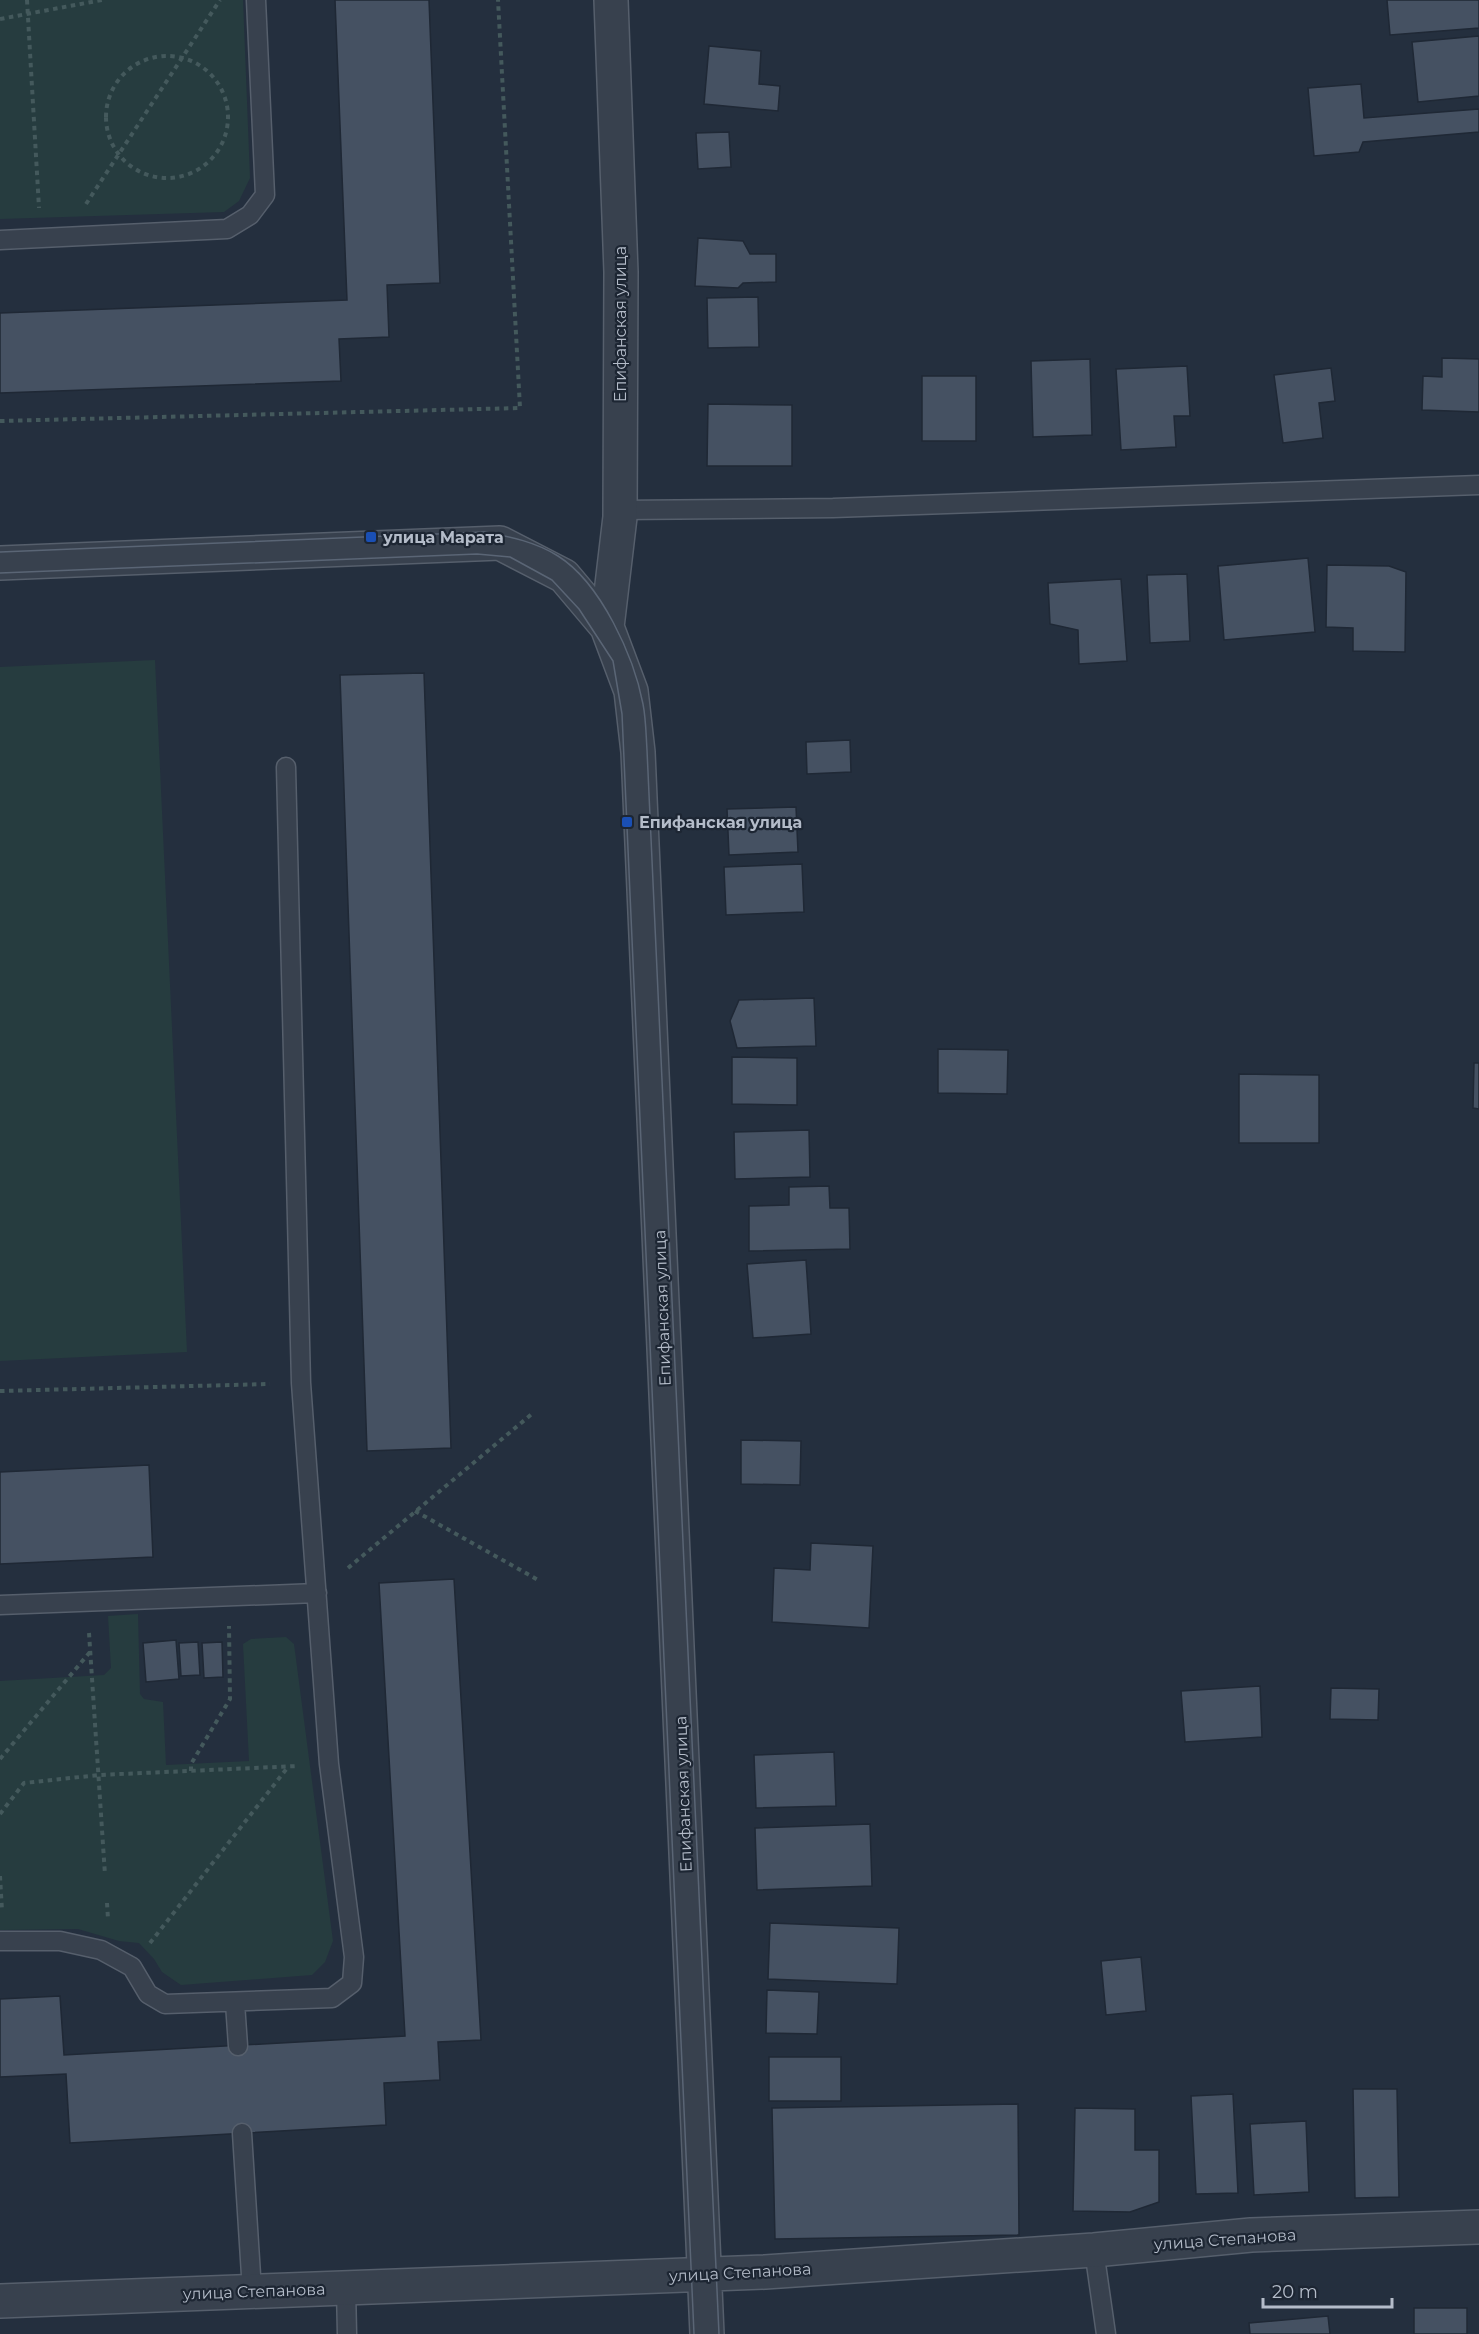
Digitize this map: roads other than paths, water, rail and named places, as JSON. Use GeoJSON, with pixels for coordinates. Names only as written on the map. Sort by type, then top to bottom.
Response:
{"type":"FeatureCollection","features":[{"type":"Feature","properties":{"kind":"street","name":"Епифанская улица"},"geometry":{"type":"LineString","coordinates":[[611,0],[621,272],[620,510],[607,627],[631,691],[638,752],[707,2334]]}},
{"type":"Feature","properties":{"kind":"street"},"geometry":{"type":"LineString","coordinates":[[0,563],[500,543],[564,576],[607,627]]}},
{"type":"Feature","properties":{"kind":"street","name":"улица Степанова"},"geometry":{"type":"LineString","coordinates":[[0,2301],[704,2274],[1094,2250],[1251,2235],[1479,2227]]}},
{"type":"Feature","properties":{"kind":"lane"},"geometry":{"type":"LineString","coordinates":[[0,240],[227,229],[250,215],[265,195],[256,0]]}},
{"type":"Feature","properties":{"kind":"lane"},"geometry":{"type":"LineString","coordinates":[[620,510],[832,508],[1479,485]]}},
{"type":"Feature","properties":{"kind":"lane"},"geometry":{"type":"LineString","coordinates":[[0,1941],[60,1941],[101,1950],[132,1967],[148,1994],[165,2004],[332,1998],[352,1983],[354,1957],[329,1764],[301,1383],[286,767]]}},
{"type":"Feature","properties":{"kind":"lane"},"geometry":{"type":"LineString","coordinates":[[0,1605],[87,1604],[317,1593]]}},
{"type":"Feature","properties":{"kind":"lane"},"geometry":{"type":"LineString","coordinates":[[235,2003],[238,2046]]}},
{"type":"Feature","properties":{"kind":"lane"},"geometry":{"type":"LineString","coordinates":[[242,2133],[252,2292]]}},
{"type":"Feature","properties":{"kind":"lane"},"geometry":{"type":"LineString","coordinates":[[1094,2250],[1106,2334]]}},
{"type":"Feature","properties":{"kind":"lane"},"geometry":{"type":"LineString","coordinates":[[346,2288],[347,2334]]}},
{"type":"Feature","properties":{"kind":"tram line"},"geometry":{"type":"LineString","coordinates":[[0,552],[485,532],[541,547],[574,568],[601,602],[632,665],[639,685],[646,733],[719,2334]]}},
{"type":"Feature","properties":{"kind":"tram line"},"geometry":{"type":"LineString","coordinates":[[0,573],[477,554],[510,557],[552,580],[579,609],[613,661],[622,714],[694,2334]]}},
{"type":"Feature","properties":{"kind":"place","name":"улица Марата"},"geometry":{"type":"Point","coordinates":[371,537]}},
{"type":"Feature","properties":{"kind":"place","name":"Епифанская улица"},"geometry":{"type":"Point","coordinates":[627,822]}}]}
